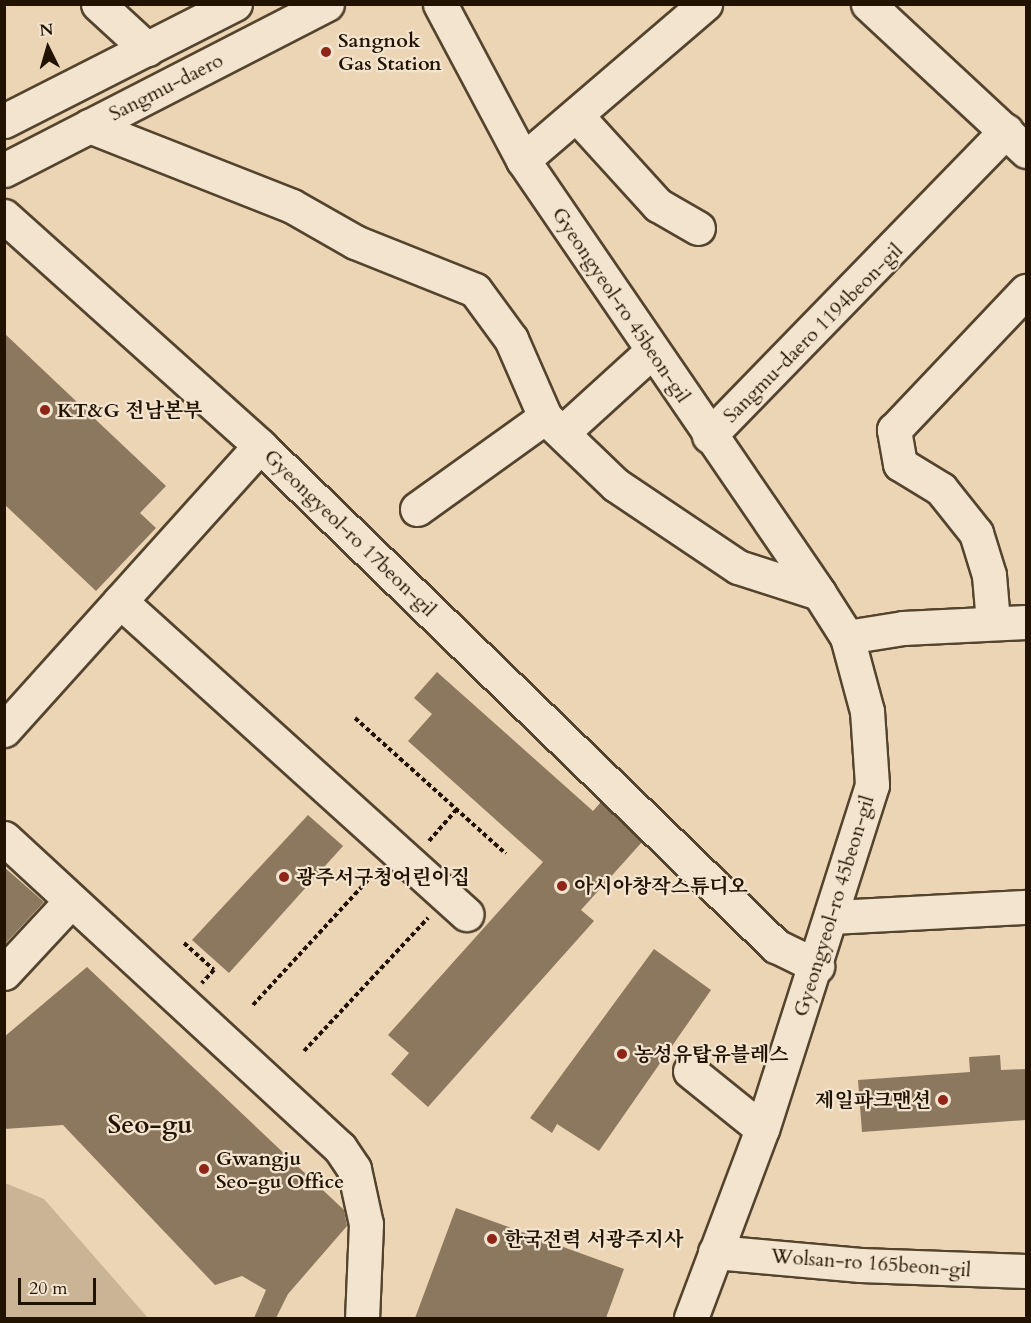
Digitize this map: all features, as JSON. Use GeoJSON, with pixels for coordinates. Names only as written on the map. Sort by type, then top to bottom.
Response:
{"type":"FeatureCollection","features":[{"type":"Feature","properties":{"kind":"street"},"geometry":{"type":"LineString","coordinates":[[98,4],[147,49]]}},
{"type":"Feature","properties":{"kind":"street"},"geometry":{"type":"LineString","coordinates":[[4,121],[235,4]]}},
{"type":"Feature","properties":{"kind":"street","name":"Sangmu-daero"},"geometry":{"type":"LineString","coordinates":[[4,171],[327,4]]}},
{"type":"Feature","properties":{"kind":"street","name":"Gyeongyeol-ro 45beon-gil"},"geometry":{"type":"LineString","coordinates":[[440,4],[523,160],[847,637],[867,711],[872,785],[833,917],[762,1129],[691,1318]]}},
{"type":"Feature","properties":{"kind":"street"},"geometry":{"type":"LineString","coordinates":[[523,160],[705,4]]}},
{"type":"Feature","properties":{"kind":"street"},"geometry":{"type":"LineString","coordinates":[[868,4],[1016,141]]}},
{"type":"Feature","properties":{"kind":"street"},"geometry":{"type":"LineString","coordinates":[[576,115],[658,205],[698,228]]}},
{"type":"Feature","properties":{"kind":"street"},"geometry":{"type":"LineString","coordinates":[[89,126],[292,206],[355,242],[475,290],[511,339],[554,424],[616,485],[696,542],[738,567],[819,594]]}},
{"type":"Feature","properties":{"kind":"street","name":"Sangmu-daero 1194beon-gil"},"geometry":{"type":"LineString","coordinates":[[709,436],[916,229],[1016,141]]}},
{"type":"Feature","properties":{"kind":"street"},"geometry":{"type":"LineString","coordinates":[[4,216],[260,446]]}},
{"type":"Feature","properties":{"kind":"street"},"geometry":{"type":"LineString","coordinates":[[993,622],[989,575],[976,533],[941,489],[900,464],[894,430],[1026,291]]}},
{"type":"Feature","properties":{"kind":"street"},"geometry":{"type":"LineString","coordinates":[[417,509],[554,424],[652,351]]}},
{"type":"Feature","properties":{"kind":"street","name":"Gyeongyeol-ro 17beon-gil"},"geometry":{"type":"LineString","coordinates":[[4,730],[260,446],[776,946],[817,966]]}},
{"type":"Feature","properties":{"kind":"street"},"geometry":{"type":"LineString","coordinates":[[120,601],[457,905]]}},
{"type":"Feature","properties":{"kind":"street"},"geometry":{"type":"LineString","coordinates":[[847,637],[993,622],[1026,622]]}},
{"type":"Feature","properties":{"kind":"street"},"geometry":{"type":"LineString","coordinates":[[4,838],[349,1159],[366,1224],[362,1318]]}},
{"type":"Feature","properties":{"kind":"street"},"geometry":{"type":"LineString","coordinates":[[4,973],[71,901]]}},
{"type":"Feature","properties":{"kind":"street"},"geometry":{"type":"LineString","coordinates":[[833,917],[1026,907]]}},
{"type":"Feature","properties":{"kind":"street"},"geometry":{"type":"LineString","coordinates":[[690,1071],[762,1129]]}},
{"type":"Feature","properties":{"kind":"street","name":"Wolsan-ro 165beon-gil"},"geometry":{"type":"LineString","coordinates":[[715,1252],[860,1265],[1026,1271]]}},
{"type":"Feature","properties":{"kind":"path"},"geometry":{"type":"LineString","coordinates":[[355,718],[506,854]]}},
{"type":"Feature","properties":{"kind":"path"},"geometry":{"type":"LineString","coordinates":[[253,1005],[403,856],[456,810]]}},
{"type":"Feature","properties":{"kind":"path"},"geometry":{"type":"LineString","coordinates":[[304,1052],[457,905]]}},
{"type":"Feature","properties":{"kind":"path"},"geometry":{"type":"LineString","coordinates":[[183,1004],[214,970],[184,943]]}},
{"type":"Feature","properties":{"kind":"shaded area"},"geometry":{"type":"Polygon","coordinates":[[[5,1183],[44,1199],[148,1318],[5,1318],[5,1183]]]}},
{"type":"Feature","properties":{"kind":"building","name":"KT&G 전남본부"},"geometry":{"type":"Polygon","coordinates":[[[4,333],[166,486],[140,513],[156,528],[96,591],[4,504],[4,333]]]}},
{"type":"Feature","properties":{"kind":"building","name":"아시아창작스튜디오"},"geometry":{"type":"Polygon","coordinates":[[[437,672],[593,811],[601,802],[642,842],[581,910],[594,921],[428,1107],[391,1074],[409,1053],[388,1035],[543,862],[408,741],[432,714],[414,698],[437,672]]]}},
{"type":"Feature","properties":{"kind":"building","name":"광주서구청어린이집"},"geometry":{"type":"Polygon","coordinates":[[[308,815],[343,846],[229,973],[192,940],[308,815]]]}},
{"type":"Feature","properties":{"kind":"building"},"geometry":{"type":"Polygon","coordinates":[[[4,867],[44,902],[4,945],[4,867]]]}},
{"type":"Feature","properties":{"kind":"building","name":"농성유탑유블레스"},"geometry":{"type":"Polygon","coordinates":[[[654,949],[711,990],[599,1151],[557,1124],[552,1133],[530,1118],[654,949]]]}},
{"type":"Feature","properties":{"kind":"building","name":"Gwangju Seo-gu Office"},"geometry":{"type":"Polygon","coordinates":[[[87,967],[344,1210],[347,1226],[288,1294],[276,1318],[254,1318],[266,1290],[242,1276],[215,1285],[63,1125],[4,1129],[4,1037],[87,967]]]}},
{"type":"Feature","properties":{"kind":"building","name":"제일파크맨션"},"geometry":{"type":"Polygon","coordinates":[[[1000,1055],[1001,1070],[1026,1069],[1026,1120],[862,1132],[858,1080],[970,1072],[969,1057],[1000,1055]]]}},
{"type":"Feature","properties":{"kind":"building","name":"한국전력 서광주지사"},"geometry":{"type":"Polygon","coordinates":[[[456,1208],[624,1269],[606,1318],[415,1318],[456,1208]]]}},
{"type":"Feature","properties":{"kind":"place","name":"Sangnok Gas Station"},"geometry":{"type":"Point","coordinates":[326,52]}},
{"type":"Feature","properties":{"kind":"place","name":"KT&G 전남본부"},"geometry":{"type":"Point","coordinates":[45,410]}},
{"type":"Feature","properties":{"kind":"place","name":"광주서구청어린이집"},"geometry":{"type":"Point","coordinates":[284,877]}},
{"type":"Feature","properties":{"kind":"place","name":"아시아창작스튜디오"},"geometry":{"type":"Point","coordinates":[562,886]}},
{"type":"Feature","properties":{"kind":"place","name":"농성유탑유블레스"},"geometry":{"type":"Point","coordinates":[622,1054]}},
{"type":"Feature","properties":{"kind":"place","name":"제일파크맨션"},"geometry":{"type":"Point","coordinates":[943,1100]}},
{"type":"Feature","properties":{"kind":"place","name":"Gwangju Seo-gu Office"},"geometry":{"type":"Point","coordinates":[204,1169]}},
{"type":"Feature","properties":{"kind":"place","name":"한국전력 서광주지사"},"geometry":{"type":"Point","coordinates":[492,1239]}},
{"type":"Feature","properties":{"kind":"district","name":"Seo-gu"},"geometry":{"type":"Point","coordinates":[150,1125]}}]}
